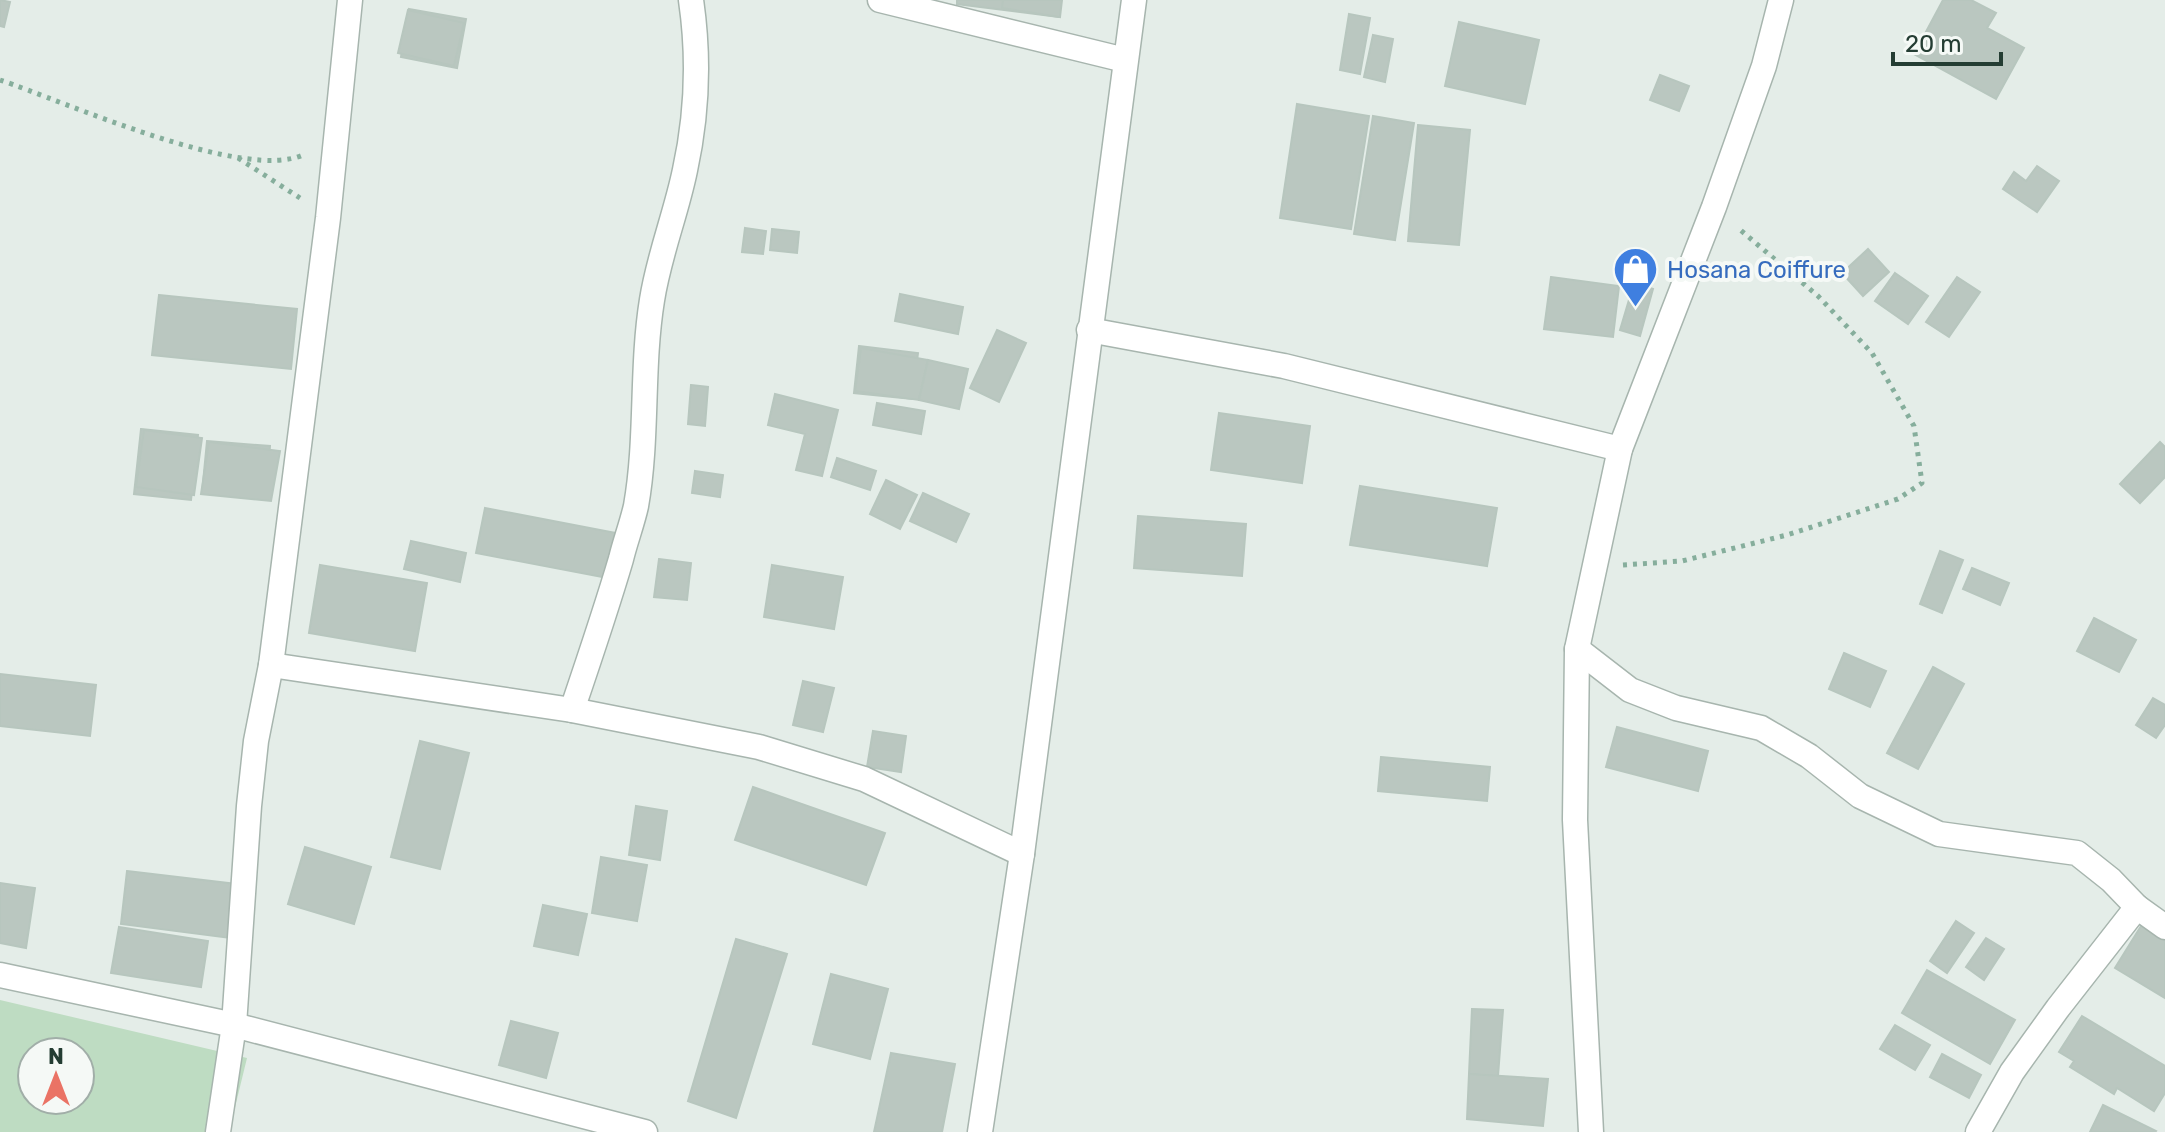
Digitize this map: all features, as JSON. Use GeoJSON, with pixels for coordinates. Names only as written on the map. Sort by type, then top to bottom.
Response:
{"type":"FeatureCollection","features":[{"type":"Feature","properties":{"kind":"street"},"geometry":{"type":"LineString","coordinates":[[218,1132],[234,1025],[256,741],[271,665],[328,218],[350,0]]}},
{"type":"Feature","properties":{"kind":"street"},"geometry":{"type":"LineString","coordinates":[[572,710],[607,606],[635,507],[643,441],[645,349],[652,298],[661,251],[685,170],[692,120],[695,28],[691,0]]}},
{"type":"Feature","properties":{"kind":"street"},"geometry":{"type":"LineString","coordinates":[[880,0],[1125,60]]}},
{"type":"Feature","properties":{"kind":"street"},"geometry":{"type":"LineString","coordinates":[[980,1132],[1022,854],[1134,0]]}},
{"type":"Feature","properties":{"kind":"street"},"geometry":{"type":"LineString","coordinates":[[1591,1132],[1575,820],[1577,649],[1620,449],[1714,207],[1764,66],[1781,0]]}},
{"type":"Feature","properties":{"kind":"street"},"geometry":{"type":"LineString","coordinates":[[1089,330],[1284,366],[1620,449]]}},
{"type":"Feature","properties":{"kind":"street"},"geometry":{"type":"LineString","coordinates":[[1577,649],[1630,690],[1676,708],[1761,728],[1809,756],[1860,796],[1939,834],[2077,853],[2111,880],[2137,907],[2165,927]]}},
{"type":"Feature","properties":{"kind":"street"},"geometry":{"type":"LineString","coordinates":[[271,665],[572,710],[759,747],[864,779],[1022,854]]}},
{"type":"Feature","properties":{"kind":"street"},"geometry":{"type":"LineString","coordinates":[[1978,1132],[2012,1072],[2137,907]]}},
{"type":"Feature","properties":{"kind":"street"},"geometry":{"type":"LineString","coordinates":[[0,975],[234,1025],[645,1132]]}},
{"type":"Feature","properties":{"kind":"path"},"geometry":{"type":"LineString","coordinates":[[0,80],[217,156],[297,158],[336,138]]}},
{"type":"Feature","properties":{"kind":"path"},"geometry":{"type":"LineString","coordinates":[[237,157],[328,218]]}},
{"type":"Feature","properties":{"kind":"path"},"geometry":{"type":"LineString","coordinates":[[1594,567],[1682,561],[1787,535],[1898,499],[1922,483],[1914,426],[1872,353],[1818,296],[1714,207]]}},
{"type":"Feature","properties":{"kind":"green space"},"geometry":{"type":"Polygon","coordinates":[[[0,1000],[247,1058],[229,1132],[0,1132],[0,1000]]]}},
{"type":"Feature","properties":{"kind":"building"},"geometry":{"type":"Polygon","coordinates":[[[0,0],[10,2],[4,27],[0,26],[0,0]]]}},
{"type":"Feature","properties":{"kind":"building"},"geometry":{"type":"Polygon","coordinates":[[[957,0],[1060,0],[1058,17],[957,4],[957,0]]]}},
{"type":"Feature","properties":{"kind":"building"},"geometry":{"type":"Polygon","coordinates":[[[1003,0],[1062,0],[1060,17],[1002,8],[1003,0]]]}},
{"type":"Feature","properties":{"kind":"building"},"geometry":{"type":"Polygon","coordinates":[[[1943,0],[1971,0],[1996,13],[1987,28],[2024,48],[1996,99],[1914,54],[1943,0]]]}},
{"type":"Feature","properties":{"kind":"building"},"geometry":{"type":"Polygon","coordinates":[[[409,9],[466,19],[457,68],[401,57],[409,9]]]}},
{"type":"Feature","properties":{"kind":"building"},"geometry":{"type":"Polygon","coordinates":[[[408,10],[464,23],[454,66],[398,53],[408,10]]]}},
{"type":"Feature","properties":{"kind":"building"},"geometry":{"type":"Polygon","coordinates":[[[1349,14],[1370,18],[1360,74],[1340,70],[1349,14]]]}},
{"type":"Feature","properties":{"kind":"building"},"geometry":{"type":"Polygon","coordinates":[[[1459,22],[1539,40],[1525,104],[1445,86],[1459,22]]]}},
{"type":"Feature","properties":{"kind":"building"},"geometry":{"type":"Polygon","coordinates":[[[1373,35],[1393,39],[1385,82],[1364,77],[1373,35]]]}},
{"type":"Feature","properties":{"kind":"building"},"geometry":{"type":"Polygon","coordinates":[[[1660,75],[1689,86],[1679,111],[1650,100],[1660,75]]]}},
{"type":"Feature","properties":{"kind":"building"},"geometry":{"type":"Polygon","coordinates":[[[1297,104],[1369,116],[1351,229],[1280,218],[1297,104]]]}},
{"type":"Feature","properties":{"kind":"building"},"geometry":{"type":"Polygon","coordinates":[[[1373,116],[1414,123],[1395,240],[1354,234],[1373,116]]]}},
{"type":"Feature","properties":{"kind":"building"},"geometry":{"type":"Polygon","coordinates":[[[1418,125],[1470,130],[1459,245],[1408,241],[1418,125]]]}},
{"type":"Feature","properties":{"kind":"building"},"geometry":{"type":"Polygon","coordinates":[[[2037,166],[2059,181],[2037,212],[2003,189],[2014,172],[2026,181],[2037,166]]]}},
{"type":"Feature","properties":{"kind":"building"},"geometry":{"type":"Polygon","coordinates":[[[745,228],[766,231],[763,254],[742,252],[745,228]]]}},
{"type":"Feature","properties":{"kind":"building"},"geometry":{"type":"Polygon","coordinates":[[[772,229],[799,232],[797,253],[770,250],[772,229]]]}},
{"type":"Feature","properties":{"kind":"building"},"geometry":{"type":"Polygon","coordinates":[[[1868,249],[1889,272],[1863,296],[1842,273],[1868,249]]]}},
{"type":"Feature","properties":{"kind":"building"},"geometry":{"type":"Polygon","coordinates":[[[1895,273],[1928,296],[1908,324],[1875,301],[1895,273]]]}},
{"type":"Feature","properties":{"kind":"building"},"geometry":{"type":"Polygon","coordinates":[[[1551,277],[1619,286],[1613,337],[1544,329],[1551,277]]]}},
{"type":"Feature","properties":{"kind":"building"},"geometry":{"type":"Polygon","coordinates":[[[1957,277],[1980,292],[1949,337],[1926,322],[1957,277]]]}},
{"type":"Feature","properties":{"kind":"building"},"geometry":{"type":"Polygon","coordinates":[[[1634,283],[1653,289],[1640,336],[1620,330],[1634,283]]]}},
{"type":"Feature","properties":{"kind":"building"},"geometry":{"type":"Polygon","coordinates":[[[900,294],[963,307],[958,334],[895,321],[900,294]]]}},
{"type":"Feature","properties":{"kind":"building"},"geometry":{"type":"Polygon","coordinates":[[[159,295],[297,309],[291,369],[152,355],[159,295]]]}},
{"type":"Feature","properties":{"kind":"building"},"geometry":{"type":"Polygon","coordinates":[[[997,330],[1026,343],[999,402],[970,388],[997,330]]]}},
{"type":"Feature","properties":{"kind":"building"},"geometry":{"type":"Polygon","coordinates":[[[859,346],[918,353],[912,399],[854,393],[859,346]]]}},
{"type":"Feature","properties":{"kind":"building"},"geometry":{"type":"Polygon","coordinates":[[[861,348],[928,360],[919,400],[855,391],[861,348]]]}},
{"type":"Feature","properties":{"kind":"building"},"geometry":{"type":"Polygon","coordinates":[[[928,360],[968,369],[959,409],[919,400],[928,360]]]}},
{"type":"Feature","properties":{"kind":"building"},"geometry":{"type":"Polygon","coordinates":[[[691,385],[708,387],[705,426],[688,424],[691,385]]]}},
{"type":"Feature","properties":{"kind":"building"},"geometry":{"type":"Polygon","coordinates":[[[775,394],[838,410],[822,476],[796,470],[805,434],[768,425],[775,394]]]}},
{"type":"Feature","properties":{"kind":"building"},"geometry":{"type":"Polygon","coordinates":[[[877,403],[925,411],[921,434],[873,425],[877,403]]]}},
{"type":"Feature","properties":{"kind":"building"},"geometry":{"type":"Polygon","coordinates":[[[1219,413],[1310,426],[1302,483],[1211,470],[1219,413]]]}},
{"type":"Feature","properties":{"kind":"building"},"geometry":{"type":"Polygon","coordinates":[[[141,429],[198,435],[191,500],[134,494],[141,429]]]}},
{"type":"Feature","properties":{"kind":"building"},"geometry":{"type":"Polygon","coordinates":[[[144,430],[202,438],[194,495],[136,487],[144,430]]]}},
{"type":"Feature","properties":{"kind":"building"},"geometry":{"type":"Polygon","coordinates":[[[207,441],[270,446],[266,498],[202,493],[207,441]]]}},
{"type":"Feature","properties":{"kind":"building"},"geometry":{"type":"Polygon","coordinates":[[[209,442],[280,451],[271,501],[201,494],[209,442]]]}},
{"type":"Feature","properties":{"kind":"building"},"geometry":{"type":"Polygon","coordinates":[[[2160,442],[2165,447],[2165,477],[2140,503],[2120,484],[2160,442]]]}},
{"type":"Feature","properties":{"kind":"building"},"geometry":{"type":"Polygon","coordinates":[[[837,458],[876,471],[870,490],[831,477],[837,458]]]}},
{"type":"Feature","properties":{"kind":"building"},"geometry":{"type":"Polygon","coordinates":[[[695,471],[723,475],[720,497],[692,493],[695,471]]]}},
{"type":"Feature","properties":{"kind":"building"},"geometry":{"type":"Polygon","coordinates":[[[886,480],[917,495],[900,529],[870,514],[886,480]]]}},
{"type":"Feature","properties":{"kind":"building"},"geometry":{"type":"Polygon","coordinates":[[[1360,486],[1497,508],[1487,566],[1350,545],[1360,486]]]}},
{"type":"Feature","properties":{"kind":"building"},"geometry":{"type":"Polygon","coordinates":[[[923,493],[969,514],[956,542],[910,521],[923,493]]]}},
{"type":"Feature","properties":{"kind":"building"},"geometry":{"type":"Polygon","coordinates":[[[485,508],[616,533],[608,578],[476,553],[485,508]]]}},
{"type":"Feature","properties":{"kind":"building"},"geometry":{"type":"Polygon","coordinates":[[[1138,516],[1246,524],[1242,576],[1134,568],[1138,516]]]}},
{"type":"Feature","properties":{"kind":"building"},"geometry":{"type":"Polygon","coordinates":[[[411,541],[466,553],[460,582],[404,569],[411,541]]]}},
{"type":"Feature","properties":{"kind":"building"},"geometry":{"type":"Polygon","coordinates":[[[1940,551],[1963,560],[1942,613],[1920,604],[1940,551]]]}},
{"type":"Feature","properties":{"kind":"building"},"geometry":{"type":"Polygon","coordinates":[[[659,559],[691,563],[687,600],[654,597],[659,559]]]}},
{"type":"Feature","properties":{"kind":"building"},"geometry":{"type":"Polygon","coordinates":[[[320,565],[427,583],[415,651],[309,633],[320,565]]]}},
{"type":"Feature","properties":{"kind":"building"},"geometry":{"type":"Polygon","coordinates":[[[772,565],[843,577],[834,629],[764,617],[772,565]]]}},
{"type":"Feature","properties":{"kind":"building"},"geometry":{"type":"Polygon","coordinates":[[[1972,568],[2009,583],[2000,605],[1963,589],[1972,568]]]}},
{"type":"Feature","properties":{"kind":"building"},"geometry":{"type":"Polygon","coordinates":[[[2094,618],[2136,640],[2119,672],[2077,651],[2094,618]]]}},
{"type":"Feature","properties":{"kind":"building"},"geometry":{"type":"Polygon","coordinates":[[[1844,653],[1886,671],[1870,707],[1829,689],[1844,653]]]}},
{"type":"Feature","properties":{"kind":"building"},"geometry":{"type":"Polygon","coordinates":[[[1933,667],[1964,684],[1918,769],[1887,753],[1933,667]]]}},
{"type":"Feature","properties":{"kind":"building"},"geometry":{"type":"Polygon","coordinates":[[[0,674],[96,685],[90,736],[0,726],[0,674]]]}},
{"type":"Feature","properties":{"kind":"building"},"geometry":{"type":"Polygon","coordinates":[[[803,681],[834,688],[823,732],[793,725],[803,681]]]}},
{"type":"Feature","properties":{"kind":"building"},"geometry":{"type":"Polygon","coordinates":[[[2153,698],[2165,705],[2165,725],[2156,738],[2136,725],[2153,698]]]}},
{"type":"Feature","properties":{"kind":"building"},"geometry":{"type":"Polygon","coordinates":[[[1617,727],[1708,751],[1698,791],[1606,767],[1617,727]]]}},
{"type":"Feature","properties":{"kind":"building"},"geometry":{"type":"Polygon","coordinates":[[[873,731],[906,736],[901,772],[867,767],[873,731]]]}},
{"type":"Feature","properties":{"kind":"building"},"geometry":{"type":"Polygon","coordinates":[[[420,741],[469,753],[440,869],[391,857],[420,741]]]}},
{"type":"Feature","properties":{"kind":"building"},"geometry":{"type":"Polygon","coordinates":[[[1381,757],[1490,767],[1487,801],[1378,791],[1381,757]]]}},
{"type":"Feature","properties":{"kind":"building"},"geometry":{"type":"Polygon","coordinates":[[[753,787],[885,833],[866,885],[735,840],[753,787]]]}},
{"type":"Feature","properties":{"kind":"building"},"geometry":{"type":"Polygon","coordinates":[[[636,806],[667,811],[660,860],[629,855],[636,806]]]}},
{"type":"Feature","properties":{"kind":"building"},"geometry":{"type":"Polygon","coordinates":[[[305,847],[371,867],[354,924],[288,904],[305,847]]]}},
{"type":"Feature","properties":{"kind":"building"},"geometry":{"type":"Polygon","coordinates":[[[601,857],[647,865],[637,921],[592,913],[601,857]]]}},
{"type":"Feature","properties":{"kind":"building"},"geometry":{"type":"Polygon","coordinates":[[[127,871],[236,884],[230,938],[121,924],[127,871]]]}},
{"type":"Feature","properties":{"kind":"building"},"geometry":{"type":"Polygon","coordinates":[[[0,883],[35,888],[26,948],[0,943],[0,883]]]}},
{"type":"Feature","properties":{"kind":"building"},"geometry":{"type":"Polygon","coordinates":[[[543,905],[587,914],[578,955],[534,946],[543,905]]]}},
{"type":"Feature","properties":{"kind":"building"},"geometry":{"type":"Polygon","coordinates":[[[1956,921],[1974,933],[1947,973],[1930,961],[1956,921]]]}},
{"type":"Feature","properties":{"kind":"building"},"geometry":{"type":"Polygon","coordinates":[[[2141,926],[2165,940],[2165,998],[2115,968],[2141,926]]]}},
{"type":"Feature","properties":{"kind":"building"},"geometry":{"type":"Polygon","coordinates":[[[119,927],[208,941],[201,987],[111,973],[119,927]]]}},
{"type":"Feature","properties":{"kind":"building"},"geometry":{"type":"Polygon","coordinates":[[[1986,938],[2004,949],[1984,980],[1966,967],[1986,938]]]}},
{"type":"Feature","properties":{"kind":"building"},"geometry":{"type":"Polygon","coordinates":[[[736,939],[787,954],[736,1118],[688,1101],[736,939]]]}},
{"type":"Feature","properties":{"kind":"building"},"geometry":{"type":"Polygon","coordinates":[[[1927,970],[2015,1020],[1990,1064],[1902,1013],[1927,970]]]}},
{"type":"Feature","properties":{"kind":"building"},"geometry":{"type":"Polygon","coordinates":[[[831,974],[888,989],[870,1059],[813,1044],[831,974]]]}},
{"type":"Feature","properties":{"kind":"building"},"geometry":{"type":"Polygon","coordinates":[[[1472,1009],[1503,1010],[1498,1076],[1469,1074],[1472,1009]]]}},
{"type":"Feature","properties":{"kind":"building"},"geometry":{"type":"Polygon","coordinates":[[[2082,1016],[2165,1066],[2165,1093],[2154,1111],[2117,1088],[2114,1094],[2070,1067],[2074,1061],[2059,1052],[2082,1016]]]}},
{"type":"Feature","properties":{"kind":"building"},"geometry":{"type":"Polygon","coordinates":[[[511,1021],[558,1033],[546,1078],[499,1065],[511,1021]]]}},
{"type":"Feature","properties":{"kind":"building"},"geometry":{"type":"Polygon","coordinates":[[[1895,1025],[1930,1045],[1915,1070],[1880,1049],[1895,1025]]]}},
{"type":"Feature","properties":{"kind":"building"},"geometry":{"type":"Polygon","coordinates":[[[891,1053],[955,1064],[942,1132],[874,1132],[891,1053]]]}},
{"type":"Feature","properties":{"kind":"building"},"geometry":{"type":"Polygon","coordinates":[[[1942,1054],[1981,1075],[1969,1098],[1930,1077],[1942,1054]]]}},
{"type":"Feature","properties":{"kind":"building"},"geometry":{"type":"Polygon","coordinates":[[[1469,1074],[1548,1079],[1543,1126],[1467,1119],[1469,1074]]]}},
{"type":"Feature","properties":{"kind":"building"},"geometry":{"type":"Polygon","coordinates":[[[2103,1105],[2156,1131],[2090,1132],[2103,1105]]]}},
{"type":"Feature","properties":{"kind":"place","name":"Hosana Coiffure"},"geometry":{"type":"Point","coordinates":[1636,309]}}]}
